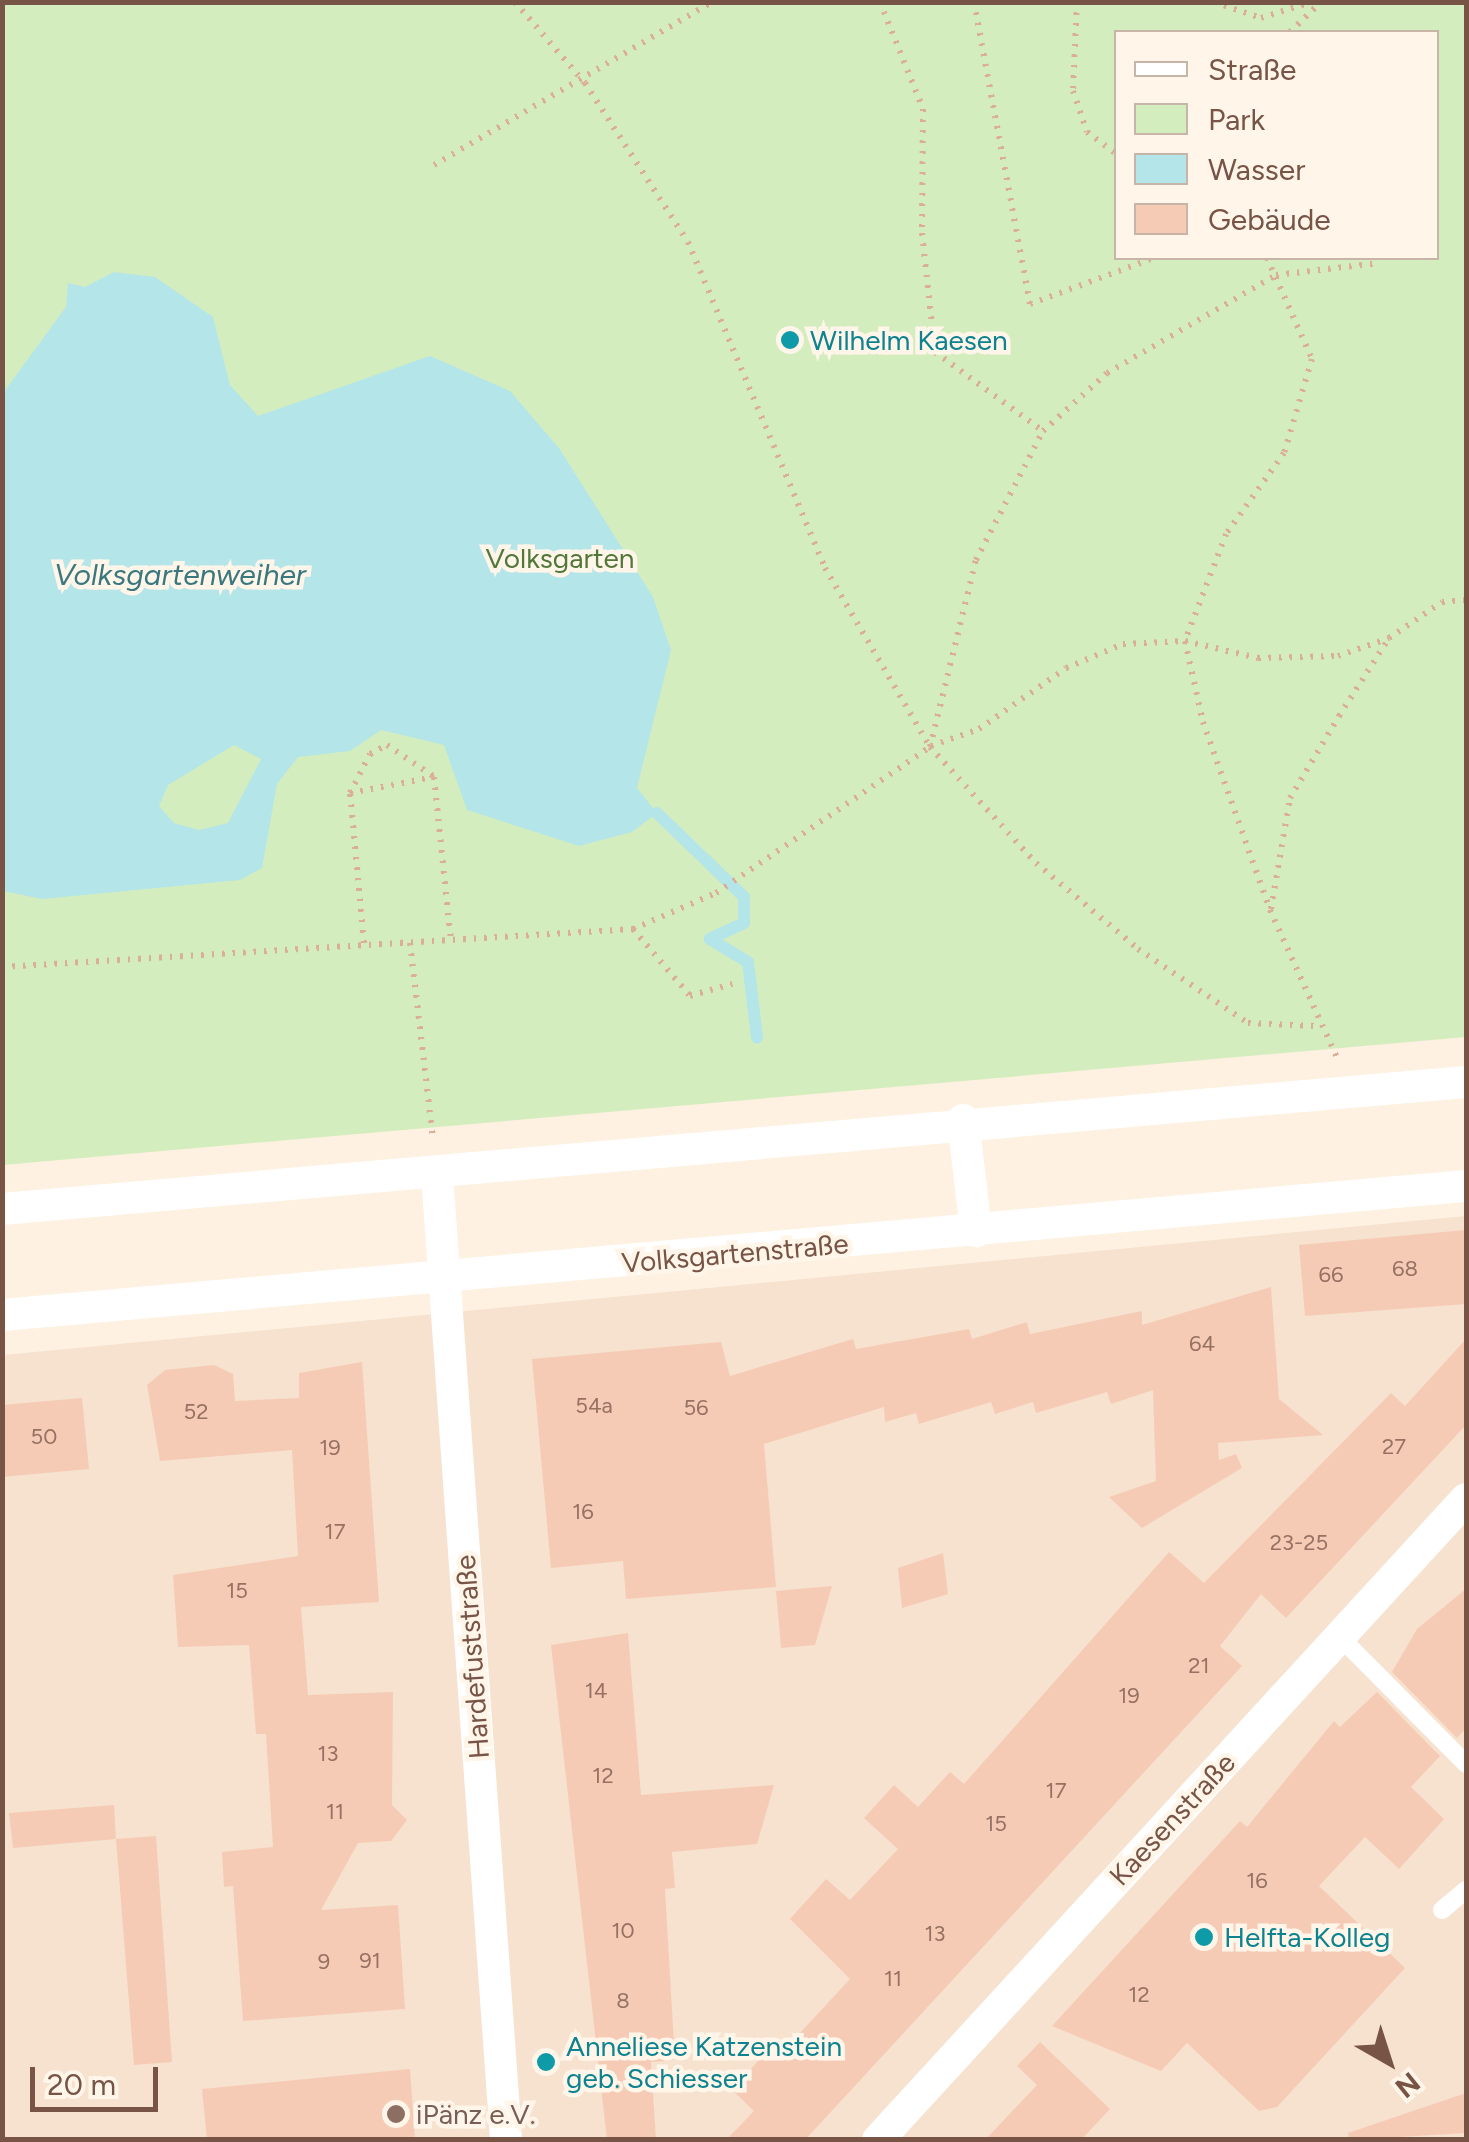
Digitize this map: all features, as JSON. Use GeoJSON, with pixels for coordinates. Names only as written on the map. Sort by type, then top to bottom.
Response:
{"type":"FeatureCollection","features":[{"type":"Feature","properties":{"kind":"street"},"geometry":{"type":"LineString","coordinates":[[2,1210],[437,1174],[963,1120],[1466,1082]]}},
{"type":"Feature","properties":{"kind":"street"},"geometry":{"type":"LineString","coordinates":[[963,1120],[976,1231]]}},
{"type":"Feature","properties":{"kind":"street","name":"Hardefuststraße"},"geometry":{"type":"LineString","coordinates":[[437,1174],[506,2140]]}},
{"type":"Feature","properties":{"kind":"street","name":"Volksgartenstraße"},"geometry":{"type":"LineString","coordinates":[[2,1315],[446,1280],[1466,1186]]}},
{"type":"Feature","properties":{"kind":"street","name":"Kaesenstraße"},"geometry":{"type":"LineString","coordinates":[[878,2140],[1466,1499]]}},
{"type":"Feature","properties":{"kind":"lane"},"geometry":{"type":"LineString","coordinates":[[1340,1637],[1466,1764]]}},
{"type":"Feature","properties":{"kind":"lane"},"geometry":{"type":"LineString","coordinates":[[1442,1910],[1466,1890]]}},
{"type":"Feature","properties":{"kind":"path"},"geometry":{"type":"LineString","coordinates":[[515,2],[585,83],[688,242],[825,568],[930,747],[1036,864],[1138,948],[1248,1023],[1315,1026]]}},
{"type":"Feature","properties":{"kind":"path"},"geometry":{"type":"LineString","coordinates":[[434,164],[585,83],[712,2]]}},
{"type":"Feature","properties":{"kind":"path"},"geometry":{"type":"LineString","coordinates":[[880,2],[923,109],[922,233],[935,352],[1043,430]]}},
{"type":"Feature","properties":{"kind":"path"},"geometry":{"type":"LineString","coordinates":[[974,2],[1030,304],[1149,260]]}},
{"type":"Feature","properties":{"kind":"path"},"geometry":{"type":"LineString","coordinates":[[1077,2],[1074,91],[1088,132],[1114,152]]}},
{"type":"Feature","properties":{"kind":"path"},"geometry":{"type":"LineString","coordinates":[[1214,2],[1250,15],[1312,2]]}},
{"type":"Feature","properties":{"kind":"path"},"geometry":{"type":"LineString","coordinates":[[1250,15],[1252,2]]}},
{"type":"Feature","properties":{"kind":"path"},"geometry":{"type":"LineString","coordinates":[[1292,30],[1321,2]]}},
{"type":"Feature","properties":{"kind":"path"},"geometry":{"type":"LineString","coordinates":[[1268,260],[1312,359],[1284,452],[1226,534],[1185,640],[1203,722],[1315,1026],[1360,1091]]}},
{"type":"Feature","properties":{"kind":"path"},"geometry":{"type":"LineString","coordinates":[[930,747],[976,560],[1043,430],[1107,373],[1276,274],[1379,263]]}},
{"type":"Feature","properties":{"kind":"path"},"geometry":{"type":"LineString","coordinates":[[2,968],[633,929],[716,893],[930,747],[979,728],[1066,668],[1123,644],[1185,640],[1258,658],[1338,656],[1389,638],[1442,602],[1466,600]]}},
{"type":"Feature","properties":{"kind":"path"},"geometry":{"type":"LineString","coordinates":[[1270,910],[1290,798],[1389,638]]}},
{"type":"Feature","properties":{"kind":"path"},"geometry":{"type":"LineString","coordinates":[[364,944],[350,793],[370,754],[387,745],[434,777],[451,941]]}},
{"type":"Feature","properties":{"kind":"path"},"geometry":{"type":"LineString","coordinates":[[350,793],[434,777]]}},
{"type":"Feature","properties":{"kind":"path"},"geometry":{"type":"LineString","coordinates":[[633,929],[690,996],[732,984]]}},
{"type":"Feature","properties":{"kind":"path"},"geometry":{"type":"LineString","coordinates":[[410,943],[437,1174]]}},
{"type":"Feature","properties":{"kind":"shaded area"},"geometry":{"type":"Polygon","coordinates":[[[1466,1216],[1466,2139],[3,2140],[3,1355],[1466,1216]]]}},
{"type":"Feature","properties":{"kind":"green space","name":"Volksgarten"},"geometry":{"type":"Polygon","coordinates":[[[3,3],[1466,3],[1466,1037],[3,1165],[3,3]]]}},
{"type":"Feature","properties":{"kind":"water","name":"Volksgartenweiher"},"geometry":{"type":"Polygon","coordinates":[[[114,272],[155,277],[213,317],[230,385],[258,416],[430,356],[510,391],[559,448],[653,597],[671,650],[637,788],[657,813],[632,832],[579,846],[467,810],[444,745],[381,730],[350,751],[298,757],[277,784],[262,868],[240,880],[42,899],[3,891],[3,393],[66,307],[68,283],[85,287],[114,272]],[[234,745],[168,785],[159,806],[174,823],[199,830],[228,823],[261,759],[234,745]]]}},
{"type":"Feature","properties":{"kind":"building"},"geometry":{"type":"Polygon","coordinates":[[[1466,1230],[1466,1304],[1305,1316],[1299,1245],[1466,1230]]]}},
{"type":"Feature","properties":{"kind":"building"},"geometry":{"type":"Polygon","coordinates":[[[1271,1287],[1279,1399],[1323,1435],[1218,1443],[1219,1460],[1236,1454],[1242,1468],[1142,1528],[1109,1497],[1156,1481],[1153,1390],[1111,1404],[1107,1392],[1036,1413],[1033,1402],[995,1414],[991,1402],[919,1424],[916,1413],[885,1422],[884,1407],[764,1444],[776,1587],[626,1599],[623,1561],[551,1568],[532,1359],[721,1342],[730,1376],[853,1339],[856,1349],[969,1329],[972,1339],[1027,1322],[1030,1334],[1142,1311],[1142,1325],[1271,1287]]]}},
{"type":"Feature","properties":{"kind":"building"},"geometry":{"type":"Polygon","coordinates":[[[1466,1339],[1466,1425],[1286,1618],[1261,1594],[1220,1646],[1242,1666],[805,2140],[726,2140],[754,2111],[732,2090],[766,2052],[775,2060],[850,1979],[790,1919],[826,1879],[850,1900],[898,1849],[864,1818],[894,1785],[918,1807],[950,1772],[964,1784],[1169,1552],[1204,1583],[1391,1393],[1405,1406],[1466,1339]]]}},
{"type":"Feature","properties":{"kind":"building"},"geometry":{"type":"Polygon","coordinates":[[[362,1362],[379,1602],[301,1607],[308,1695],[393,1692],[392,1805],[407,1820],[391,1841],[358,1843],[321,1910],[398,1905],[405,2009],[243,2021],[233,1886],[224,1887],[222,1852],[273,1847],[266,1734],[256,1734],[249,1645],[178,1647],[173,1575],[298,1556],[292,1450],[160,1461],[147,1385],[165,1370],[214,1365],[233,1374],[235,1401],[299,1398],[299,1373],[362,1362]]]}},
{"type":"Feature","properties":{"kind":"building"},"geometry":{"type":"Polygon","coordinates":[[[82,1398],[89,1469],[2,1477],[2,1405],[82,1398]]]}},
{"type":"Feature","properties":{"kind":"building"},"geometry":{"type":"Polygon","coordinates":[[[943,1553],[948,1594],[902,1608],[898,1568],[943,1553]]]}},
{"type":"Feature","properties":{"kind":"building"},"geometry":{"type":"Polygon","coordinates":[[[832,1586],[815,1645],[781,1648],[776,1591],[832,1586]]]}},
{"type":"Feature","properties":{"kind":"building"},"geometry":{"type":"Polygon","coordinates":[[[1466,1589],[1466,1728],[1457,1738],[1392,1672],[1417,1629],[1466,1589]]]}},
{"type":"Feature","properties":{"kind":"building"},"geometry":{"type":"Polygon","coordinates":[[[628,1633],[641,1795],[774,1785],[757,1844],[672,1852],[675,1888],[665,1889],[674,2044],[664,2045],[665,2061],[651,2062],[656,2140],[607,2140],[551,1645],[628,1633]]]}},
{"type":"Feature","properties":{"kind":"building"},"geometry":{"type":"Polygon","coordinates":[[[1377,1692],[1440,1756],[1411,1787],[1444,1819],[1399,1869],[1365,1837],[1319,1886],[1405,1968],[1277,2107],[1259,2111],[1187,2043],[1161,2071],[1052,2026],[1240,1821],[1247,1827],[1334,1721],[1340,1727],[1377,1692]]]}},
{"type":"Feature","properties":{"kind":"building"},"geometry":{"type":"Polygon","coordinates":[[[114,1805],[116,1839],[13,1848],[9,1813],[114,1805]]]}},
{"type":"Feature","properties":{"kind":"building"},"geometry":{"type":"Polygon","coordinates":[[[156,1836],[172,2062],[134,2065],[116,1839],[156,1836]]]}},
{"type":"Feature","properties":{"kind":"building"},"geometry":{"type":"Polygon","coordinates":[[[1040,2042],[1110,2109],[1081,2140],[985,2140],[1037,2085],[1017,2066],[1040,2042]]]}},
{"type":"Feature","properties":{"kind":"building"},"geometry":{"type":"Polygon","coordinates":[[[410,2069],[415,2140],[207,2140],[202,2089],[410,2069]]]}},
{"type":"Feature","properties":{"kind":"building"},"geometry":{"type":"Polygon","coordinates":[[[1466,2093],[1466,2133],[1349,2140],[1348,2133],[1466,2093]]]}},
{"type":"Feature","properties":{"kind":"waterway"},"geometry":{"type":"LineString","coordinates":[[657,813],[744,897],[744,923],[710,939],[748,962],[757,1037]]}},
{"type":"Feature","properties":{"kind":"place","name":"Wilhelm Kaesen"},"geometry":{"type":"Point","coordinates":[790,340]}},
{"type":"Feature","properties":{"kind":"place","name":"Helfta-Kolleg"},"geometry":{"type":"Point","coordinates":[1204,1937]}},
{"type":"Feature","properties":{"kind":"place","name":"Anneliese Katzenstein geb. Schiesser"},"geometry":{"type":"Point","coordinates":[546,2062]}},
{"type":"Feature","properties":{"kind":"place","name":"iPänz e.V."},"geometry":{"type":"Point","coordinates":[396,2114]}}]}
